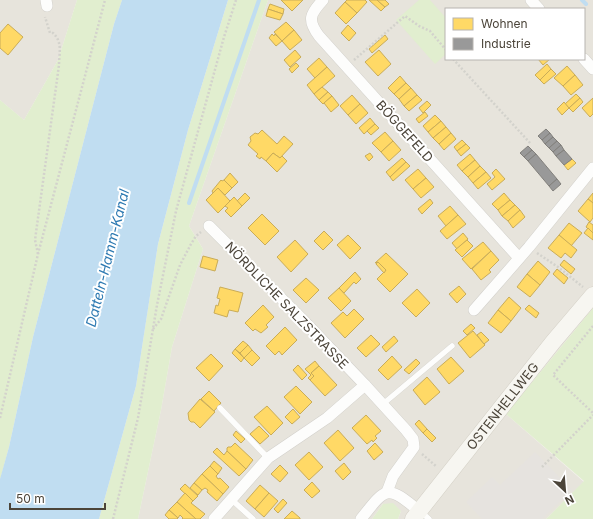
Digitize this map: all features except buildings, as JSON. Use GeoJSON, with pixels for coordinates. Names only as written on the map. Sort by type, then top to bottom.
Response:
{"type":"FeatureCollection","features":[{"type":"Feature","properties":{"kind":"main road","name":"OSTENHELLWEG"},"geometry":{"type":"LineString","coordinates":[[421,516],[448,476],[553,342],[593,295]]}},
{"type":"Feature","properties":{"kind":"street","name":"BÖGGEFELD"},"geometry":{"type":"LineString","coordinates":[[323,0],[312,14],[311,21],[313,28],[519,258]]}},
{"type":"Feature","properties":{"kind":"street"},"geometry":{"type":"LineString","coordinates":[[531,0],[538,8]]}},
{"type":"Feature","properties":{"kind":"street"},"geometry":{"type":"LineString","coordinates":[[585,60],[593,69]]}},
{"type":"Feature","properties":{"kind":"street"},"geometry":{"type":"LineString","coordinates":[[474,310],[529,247],[593,168]]}},
{"type":"Feature","properties":{"kind":"street","name":"NÖRDLICHE SALZSTRASSE"},"geometry":{"type":"LineString","coordinates":[[209,226],[301,318],[383,404],[413,439],[414,447]]}},
{"type":"Feature","properties":{"kind":"street"},"geometry":{"type":"LineString","coordinates":[[214,519],[268,458],[327,418],[365,385]]}},
{"type":"Feature","properties":{"kind":"street"},"geometry":{"type":"LineString","coordinates":[[361,519],[380,496],[387,492],[393,476],[414,447]]}},
{"type":"Feature","properties":{"kind":"street"},"geometry":{"type":"LineString","coordinates":[[387,492],[396,494],[421,516]]}},
{"type":"Feature","properties":{"kind":"lane"},"geometry":{"type":"LineString","coordinates":[[383,404],[452,346]]}},
{"type":"Feature","properties":{"kind":"lane"},"geometry":{"type":"LineString","coordinates":[[220,408],[268,458]]}},
{"type":"Feature","properties":{"kind":"lane"},"geometry":{"type":"LineString","coordinates":[[232,500],[253,519]]}},
{"type":"Feature","properties":{"kind":"path"},"geometry":{"type":"LineString","coordinates":[[0,418],[38,254],[105,0]]}},
{"type":"Feature","properties":{"kind":"path"},"geometry":{"type":"LineString","coordinates":[[113,519],[138,418],[153,330],[176,212],[224,37],[236,0]]}},
{"type":"Feature","properties":{"kind":"path"},"geometry":{"type":"LineString","coordinates":[[38,254],[34,240],[58,73],[60,44],[57,37],[53,33],[50,33],[45,16],[46,3]]}},
{"type":"Feature","properties":{"kind":"path"},"geometry":{"type":"LineString","coordinates":[[347,67],[405,16],[418,26],[430,31],[445,49]]}},
{"type":"Feature","properties":{"kind":"path"},"geometry":{"type":"LineString","coordinates":[[454,60],[531,144]]}},
{"type":"Feature","properties":{"kind":"path"},"geometry":{"type":"LineString","coordinates":[[153,330],[161,319],[180,265],[191,244],[196,236],[209,226]]}},
{"type":"Feature","properties":{"kind":"path"},"geometry":{"type":"LineString","coordinates":[[529,247],[580,284]]}},
{"type":"Feature","properties":{"kind":"path"},"geometry":{"type":"LineString","coordinates":[[542,467],[593,414],[553,375],[593,326]]}},
{"type":"Feature","properties":{"kind":"path"},"geometry":{"type":"LineString","coordinates":[[414,447],[448,476]]}},
{"type":"Feature","properties":{"kind":"shaded area"},"geometry":{"type":"Polygon","coordinates":[[[0,0],[77,0],[58,60],[24,120],[0,100],[0,0]]]}},
{"type":"Feature","properties":{"kind":"shaded area"},"geometry":{"type":"Polygon","coordinates":[[[268,0],[593,0],[593,308],[506,414],[584,482],[546,519],[398,519],[401,511],[383,504],[372,519],[138,519],[161,410],[172,347],[203,249],[189,226],[268,0]]]}},
{"type":"Feature","properties":{"kind":"shaded area"},"geometry":{"type":"Polygon","coordinates":[[[535,452],[572,490],[542,519],[482,519],[466,502],[492,477],[500,485],[535,452]]]}},
{"type":"Feature","properties":{"kind":"green space"},"geometry":{"type":"Polygon","coordinates":[[[77,0],[122,0],[114,24],[33,337],[9,447],[0,480],[0,100],[24,120],[58,60],[77,0]]]}},
{"type":"Feature","properties":{"kind":"green space"},"geometry":{"type":"Polygon","coordinates":[[[228,0],[268,0],[189,226],[203,249],[172,347],[161,410],[138,519],[99,519],[136,386],[158,244],[188,130],[228,0]]]}},
{"type":"Feature","properties":{"kind":"green space"},"geometry":{"type":"Polygon","coordinates":[[[419,0],[430,0],[445,17],[445,55],[435,64],[396,20],[419,0]]]}},
{"type":"Feature","properties":{"kind":"green space"},"geometry":{"type":"Polygon","coordinates":[[[593,308],[593,519],[546,519],[584,481],[506,414],[593,308]]]}},
{"type":"Feature","properties":{"kind":"green space"},"geometry":{"type":"Polygon","coordinates":[[[393,503],[401,511],[398,519],[372,519],[383,504],[393,503]]]}},
{"type":"Feature","properties":{"kind":"water","name":"Datteln-Hamm-Kanal"},"geometry":{"type":"Polygon","coordinates":[[[122,0],[228,0],[188,130],[158,244],[136,386],[99,519],[0,519],[0,479],[9,447],[33,337],[114,24],[122,0]]]}},
{"type":"Feature","properties":{"kind":"waterway"},"geometry":{"type":"LineString","coordinates":[[189,203],[259,0]]}},
{"type":"Feature","properties":{"kind":"waterway"},"geometry":{"type":"LineString","coordinates":[[582,0],[586,4]]}}]}
